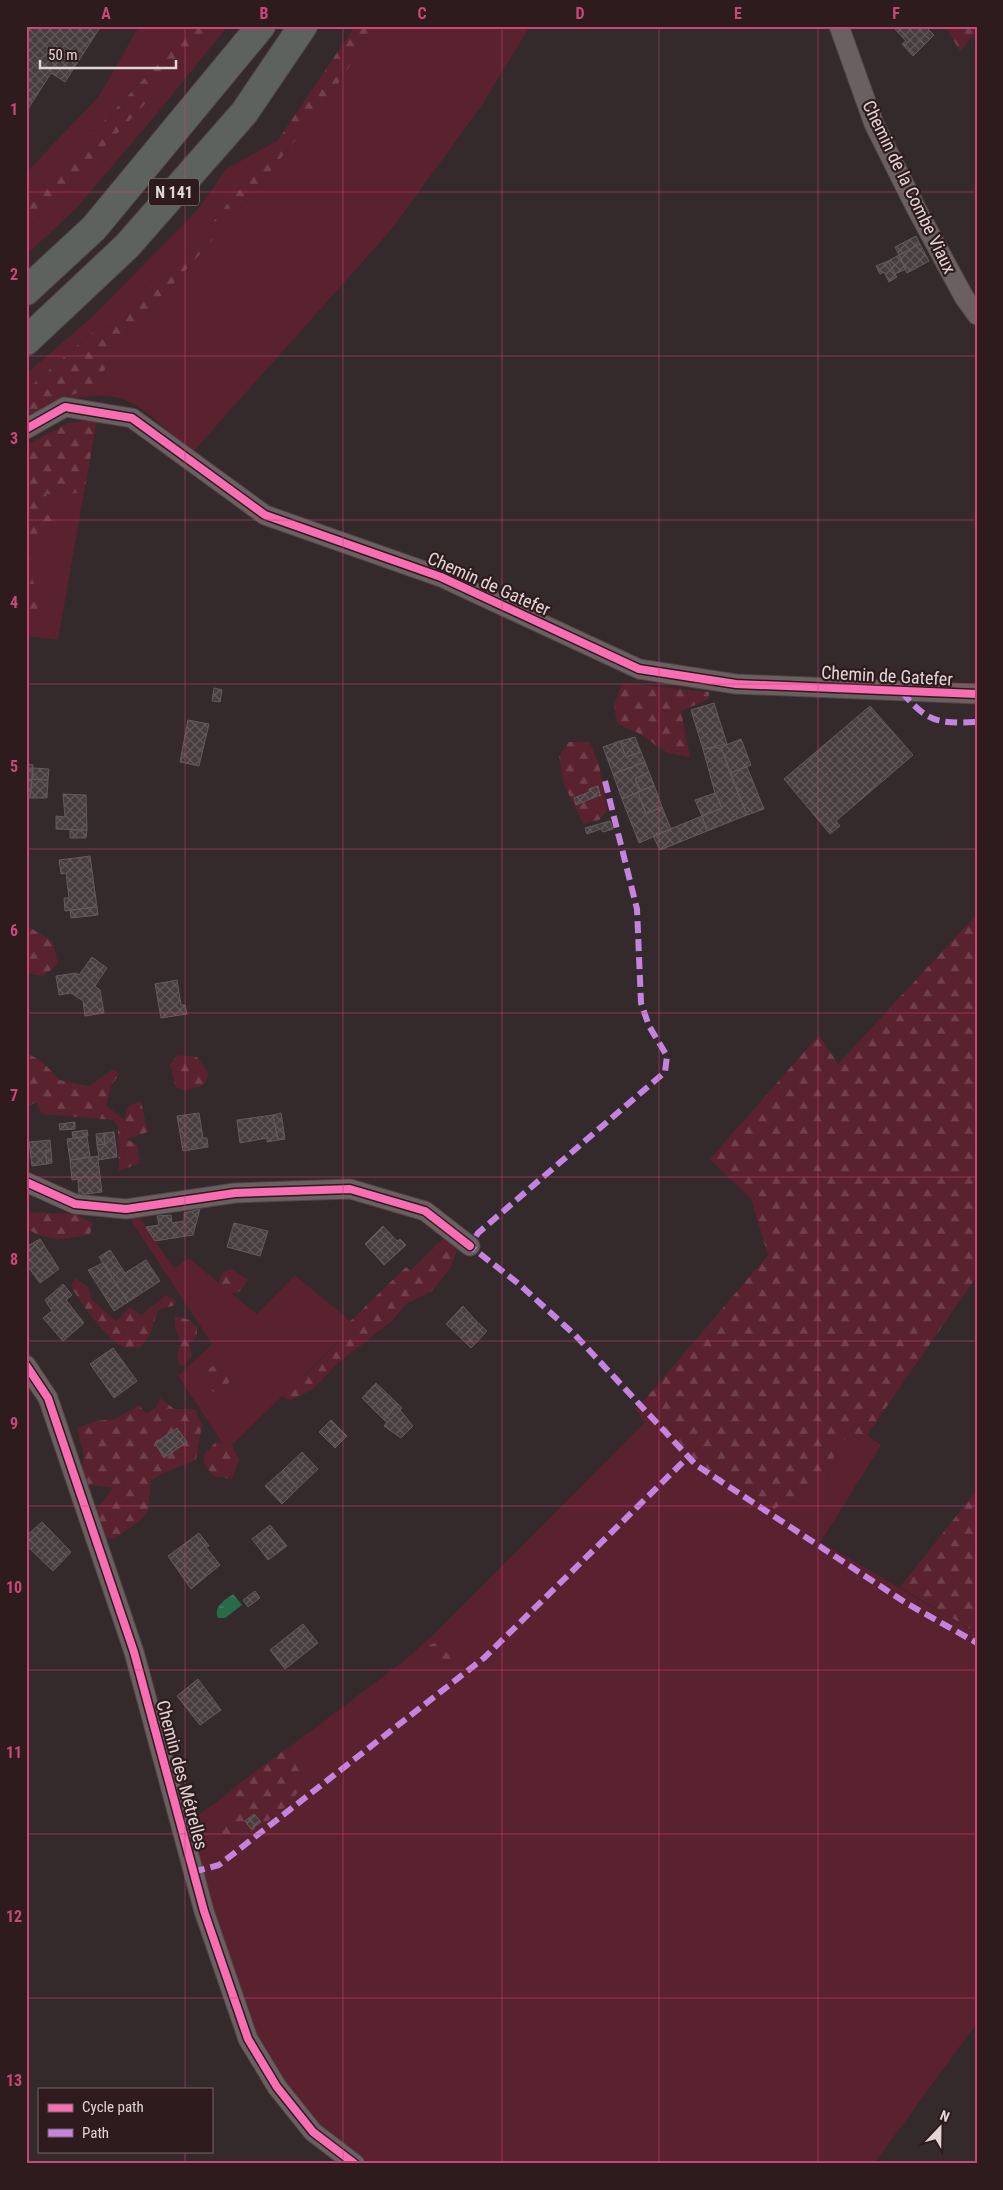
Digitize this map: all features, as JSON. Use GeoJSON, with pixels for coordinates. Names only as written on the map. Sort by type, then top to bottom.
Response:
{"type":"FeatureCollection","features":[{"type":"Feature","properties":{"kind":"highway","name":"N 141"},"geometry":{"type":"LineString","coordinates":[[26,291],[94,228],[261,26]]}},
{"type":"Feature","properties":{"kind":"highway","name":"N 141"},"geometry":{"type":"LineString","coordinates":[[26,341],[127,246],[244,113],[303,26]]}},
{"type":"Feature","properties":{"kind":"street","name":"Chemin de la Combe Viaux"},"geometry":{"type":"LineString","coordinates":[[839,26],[874,124],[916,208],[964,297],[977,315]]}},
{"type":"Feature","properties":{"kind":"street","name":"Chemin de Gatefer"},"geometry":{"type":"LineString","coordinates":[[26,429],[65,407],[132,418],[265,515],[441,577],[639,669],[736,684],[977,694]]}},
{"type":"Feature","properties":{"kind":"street"},"geometry":{"type":"LineString","coordinates":[[26,1182],[75,1204],[126,1208],[235,1193],[350,1189],[424,1211],[470,1246]]}},
{"type":"Feature","properties":{"kind":"street","name":"Chemin des Métrelles"},"geometry":{"type":"LineString","coordinates":[[26,1365],[48,1398],[134,1652],[204,1911],[248,2039],[278,2087],[313,2132],[355,2164]]}},
{"type":"Feature","properties":{"kind":"green space"},"geometry":{"type":"Polygon","coordinates":[[[139,26],[187,26],[171,50],[26,204],[26,173],[99,96],[139,26]]]}},
{"type":"Feature","properties":{"kind":"green space"},"geometry":{"type":"Polygon","coordinates":[[[187,26],[210,26],[145,104],[26,230],[26,204],[171,50],[187,26]]]}},
{"type":"Feature","properties":{"kind":"green space"},"geometry":{"type":"Polygon","coordinates":[[[210,26],[228,26],[76,209],[26,255],[26,230],[145,104],[210,26]]]}},
{"type":"Feature","properties":{"kind":"green space"},"geometry":{"type":"Polygon","coordinates":[[[355,26],[376,26],[326,102],[237,213],[122,341],[95,386],[46,405],[26,419],[26,390],[198,241],[278,140],[355,26]]]}},
{"type":"Feature","properties":{"kind":"green space"},"geometry":{"type":"Polygon","coordinates":[[[376,26],[530,26],[480,108],[391,230],[193,452],[146,412],[125,400],[115,397],[98,396],[46,405],[95,386],[122,341],[237,213],[326,102],[376,26]]]}},
{"type":"Feature","properties":{"kind":"green space"},"geometry":{"type":"Polygon","coordinates":[[[945,26],[977,26],[977,31],[960,51],[945,26]]]}},
{"type":"Feature","properties":{"kind":"green space"},"geometry":{"type":"Polygon","coordinates":[[[278,140],[198,241],[26,390],[26,374],[92,317],[199,208],[226,169],[278,140]]]}},
{"type":"Feature","properties":{"kind":"green space"},"geometry":{"type":"Polygon","coordinates":[[[97,420],[58,640],[26,636],[26,445],[68,423],[97,420]]]}},
{"type":"Feature","properties":{"kind":"green space"},"geometry":{"type":"Polygon","coordinates":[[[97,420],[84,493],[46,494],[57,530],[36,536],[28,557],[43,566],[32,579],[45,603],[26,626],[26,445],[68,423],[97,420]]]}},
{"type":"Feature","properties":{"kind":"green space"},"geometry":{"type":"Polygon","coordinates":[[[622,683],[709,692],[709,699],[681,711],[690,757],[668,753],[638,733],[617,724],[614,705],[622,683]]]}},
{"type":"Feature","properties":{"kind":"green space"},"geometry":{"type":"Polygon","coordinates":[[[569,742],[590,742],[599,765],[607,811],[599,820],[583,824],[563,782],[559,756],[569,742]]]}},
{"type":"Feature","properties":{"kind":"green space"},"geometry":{"type":"Polygon","coordinates":[[[977,914],[977,1276],[867,1435],[840,1441],[826,1479],[774,1509],[696,1465],[640,1405],[768,1255],[751,1199],[710,1159],[819,1035],[838,1064],[977,914]]]}},
{"type":"Feature","properties":{"kind":"green space"},"geometry":{"type":"Polygon","coordinates":[[[26,925],[53,942],[58,964],[43,976],[26,973],[26,925]]]}},
{"type":"Feature","properties":{"kind":"green space"},"geometry":{"type":"Polygon","coordinates":[[[27,1053],[43,1062],[59,1080],[89,1086],[112,1070],[120,1073],[112,1084],[106,1105],[124,1120],[129,1105],[141,1102],[148,1132],[127,1139],[137,1145],[140,1163],[119,1171],[118,1127],[113,1120],[42,1114],[36,1102],[29,1106],[26,1101],[27,1053]]]}},
{"type":"Feature","properties":{"kind":"green space"},"geometry":{"type":"Polygon","coordinates":[[[177,1055],[197,1057],[209,1074],[203,1086],[187,1090],[176,1088],[170,1065],[177,1055]]]}},
{"type":"Feature","properties":{"kind":"green space"},"geometry":{"type":"Polygon","coordinates":[[[26,1212],[75,1214],[93,1223],[90,1234],[64,1239],[50,1238],[26,1229],[26,1212]]]}},
{"type":"Feature","properties":{"kind":"green space"},"geometry":{"type":"Polygon","coordinates":[[[136,1212],[174,1268],[189,1258],[257,1314],[295,1275],[355,1325],[227,1450],[178,1376],[212,1344],[128,1216],[136,1212]]]}},
{"type":"Feature","properties":{"kind":"green space"},"geometry":{"type":"Polygon","coordinates":[[[447,1235],[455,1240],[457,1250],[451,1267],[432,1291],[406,1304],[392,1321],[338,1363],[312,1390],[290,1400],[282,1396],[291,1378],[305,1375],[342,1338],[341,1330],[406,1267],[411,1270],[447,1235]]]}},
{"type":"Feature","properties":{"kind":"green space"},"geometry":{"type":"Polygon","coordinates":[[[231,1269],[248,1280],[239,1292],[217,1295],[222,1272],[231,1269]]]}},
{"type":"Feature","properties":{"kind":"green space"},"geometry":{"type":"Polygon","coordinates":[[[75,1278],[88,1287],[92,1300],[116,1321],[130,1307],[141,1315],[166,1295],[176,1301],[175,1305],[158,1310],[150,1334],[141,1347],[129,1348],[113,1340],[88,1312],[71,1286],[75,1278]]]}},
{"type":"Feature","properties":{"kind":"green space"},"geometry":{"type":"Polygon","coordinates":[[[175,1316],[190,1320],[197,1328],[197,1336],[189,1344],[192,1356],[183,1366],[178,1364],[177,1354],[181,1343],[175,1327],[175,1316]]]}},
{"type":"Feature","properties":{"kind":"green space"},"geometry":{"type":"Polygon","coordinates":[[[226,1364],[232,1378],[225,1388],[214,1392],[205,1384],[206,1371],[214,1365],[226,1364]]]}},
{"type":"Feature","properties":{"kind":"green space"},"geometry":{"type":"Polygon","coordinates":[[[160,1398],[174,1409],[195,1409],[202,1424],[196,1460],[161,1474],[151,1481],[148,1510],[142,1519],[114,1539],[103,1537],[95,1511],[113,1488],[87,1485],[81,1474],[84,1455],[77,1428],[96,1421],[115,1419],[139,1405],[146,1414],[157,1407],[160,1398]]]}},
{"type":"Feature","properties":{"kind":"green space"},"geometry":{"type":"Polygon","coordinates":[[[640,1405],[696,1465],[826,1479],[840,1441],[867,1435],[881,1445],[821,1542],[977,1633],[977,2023],[874,2164],[372,2164],[340,2143],[323,2128],[296,2096],[272,2061],[252,2024],[235,1985],[221,1945],[188,1823],[405,1660],[437,1631],[644,1423],[635,1408],[640,1405]]]}},
{"type":"Feature","properties":{"kind":"green space"},"geometry":{"type":"Polygon","coordinates":[[[216,1442],[232,1445],[239,1460],[232,1479],[213,1476],[204,1463],[204,1454],[216,1442]]]}},
{"type":"Feature","properties":{"kind":"green space"},"geometry":{"type":"Polygon","coordinates":[[[977,1490],[977,1633],[900,1587],[977,1490]]]}},
{"type":"Feature","properties":{"kind":"green space"},"geometry":{"type":"Polygon","coordinates":[[[435,1643],[451,1656],[454,1666],[451,1672],[431,1659],[429,1645],[435,1643]]]}},
{"type":"Feature","properties":{"kind":"green space"},"geometry":{"type":"Polygon","coordinates":[[[287,1748],[301,1772],[301,1784],[296,1795],[288,1805],[265,1823],[231,1843],[222,1840],[215,1829],[235,1818],[236,1804],[231,1790],[287,1748]]]}},
{"type":"Feature","properties":{"kind":"water"},"geometry":{"type":"Polygon","coordinates":[[[233,1594],[242,1605],[225,1618],[218,1618],[218,1607],[233,1594]]]}},
{"type":"Feature","properties":{"kind":"building"},"geometry":{"type":"Polygon","coordinates":[[[26,26],[101,26],[65,82],[51,73],[26,112],[26,26]]]}},
{"type":"Feature","properties":{"kind":"building"},"geometry":{"type":"Polygon","coordinates":[[[892,26],[925,26],[934,35],[913,56],[902,44],[906,41],[892,26]]]}},
{"type":"Feature","properties":{"kind":"building"},"geometry":{"type":"Polygon","coordinates":[[[916,236],[920,244],[899,255],[895,247],[916,236]]]}},
{"type":"Feature","properties":{"kind":"building"},"geometry":{"type":"Polygon","coordinates":[[[920,244],[929,261],[907,273],[899,255],[920,244]]]}},
{"type":"Feature","properties":{"kind":"building"},"geometry":{"type":"Polygon","coordinates":[[[899,255],[906,269],[895,274],[888,261],[899,255]]]}},
{"type":"Feature","properties":{"kind":"building"},"geometry":{"type":"Polygon","coordinates":[[[888,261],[897,277],[889,282],[884,272],[880,274],[876,266],[888,261]]]}},
{"type":"Feature","properties":{"kind":"building"},"geometry":{"type":"Polygon","coordinates":[[[214,688],[222,690],[220,702],[212,701],[214,688]]]}},
{"type":"Feature","properties":{"kind":"building"},"geometry":{"type":"Polygon","coordinates":[[[714,703],[727,744],[703,749],[691,710],[714,703]]]}},
{"type":"Feature","properties":{"kind":"building"},"geometry":{"type":"Polygon","coordinates":[[[870,706],[913,755],[836,821],[840,826],[830,834],[784,779],[870,706]]]}},
{"type":"Feature","properties":{"kind":"building"},"geometry":{"type":"Polygon","coordinates":[[[188,720],[209,724],[199,766],[180,762],[188,720]]]}},
{"type":"Feature","properties":{"kind":"building"},"geometry":{"type":"Polygon","coordinates":[[[635,737],[641,752],[626,757],[620,741],[635,737]]]}},
{"type":"Feature","properties":{"kind":"building"},"geometry":{"type":"Polygon","coordinates":[[[741,739],[751,765],[730,773],[721,747],[741,739]]]}},
{"type":"Feature","properties":{"kind":"building"},"geometry":{"type":"Polygon","coordinates":[[[620,741],[626,757],[641,752],[645,762],[613,774],[603,747],[620,741]]]}},
{"type":"Feature","properties":{"kind":"building"},"geometry":{"type":"Polygon","coordinates":[[[721,747],[747,815],[707,831],[702,816],[722,808],[715,793],[703,749],[721,747]]]}},
{"type":"Feature","properties":{"kind":"building"},"geometry":{"type":"Polygon","coordinates":[[[645,762],[649,772],[635,779],[641,791],[622,799],[613,774],[645,762]]]}},
{"type":"Feature","properties":{"kind":"building"},"geometry":{"type":"Polygon","coordinates":[[[26,764],[33,765],[30,798],[26,797],[26,764]]]}},
{"type":"Feature","properties":{"kind":"building"},"geometry":{"type":"Polygon","coordinates":[[[747,767],[764,809],[747,815],[730,773],[747,767]]]}},
{"type":"Feature","properties":{"kind":"building"},"geometry":{"type":"Polygon","coordinates":[[[33,768],[49,769],[48,780],[32,779],[33,768]]]}},
{"type":"Feature","properties":{"kind":"building"},"geometry":{"type":"Polygon","coordinates":[[[649,772],[654,785],[641,791],[635,779],[649,772]]]}},
{"type":"Feature","properties":{"kind":"building"},"geometry":{"type":"Polygon","coordinates":[[[32,779],[48,780],[47,798],[30,798],[32,779]]]}},
{"type":"Feature","properties":{"kind":"building"},"geometry":{"type":"Polygon","coordinates":[[[654,785],[662,807],[646,814],[638,792],[654,785]]]}},
{"type":"Feature","properties":{"kind":"building"},"geometry":{"type":"Polygon","coordinates":[[[598,786],[600,795],[576,805],[574,798],[598,786]]]}},
{"type":"Feature","properties":{"kind":"building"},"geometry":{"type":"Polygon","coordinates":[[[638,792],[646,814],[662,807],[671,829],[639,843],[622,799],[638,792]]]}},
{"type":"Feature","properties":{"kind":"building"},"geometry":{"type":"Polygon","coordinates":[[[715,793],[722,808],[702,816],[695,800],[715,793]]]}},
{"type":"Feature","properties":{"kind":"building"},"geometry":{"type":"Polygon","coordinates":[[[63,794],[86,795],[87,830],[56,829],[56,816],[65,817],[63,794]]]}},
{"type":"Feature","properties":{"kind":"building"},"geometry":{"type":"Polygon","coordinates":[[[702,816],[707,831],[660,850],[653,836],[702,816]]]}},
{"type":"Feature","properties":{"kind":"building"},"geometry":{"type":"Polygon","coordinates":[[[610,821],[613,829],[603,832],[601,829],[587,834],[585,828],[610,821]]]}},
{"type":"Feature","properties":{"kind":"building"},"geometry":{"type":"Polygon","coordinates":[[[70,830],[87,830],[86,838],[70,838],[70,830]]]}},
{"type":"Feature","properties":{"kind":"building"},"geometry":{"type":"Polygon","coordinates":[[[90,856],[97,907],[65,911],[64,898],[69,898],[66,873],[61,874],[59,860],[90,856]]]}},
{"type":"Feature","properties":{"kind":"building"},"geometry":{"type":"Polygon","coordinates":[[[97,907],[98,915],[71,918],[70,910],[97,907]]]}},
{"type":"Feature","properties":{"kind":"building"},"geometry":{"type":"Polygon","coordinates":[[[92,957],[107,968],[95,986],[100,990],[104,1013],[85,1016],[83,1001],[71,993],[59,995],[56,976],[76,973],[79,975],[92,957]]]}},
{"type":"Feature","properties":{"kind":"building"},"geometry":{"type":"Polygon","coordinates":[[[177,980],[181,1005],[185,1005],[187,1014],[161,1018],[155,984],[177,980]]]}},
{"type":"Feature","properties":{"kind":"building"},"geometry":{"type":"Polygon","coordinates":[[[199,1113],[203,1138],[207,1138],[208,1147],[183,1151],[177,1116],[199,1113]]]}},
{"type":"Feature","properties":{"kind":"building"},"geometry":{"type":"Polygon","coordinates":[[[281,1113],[285,1139],[278,1140],[273,1115],[281,1113]]]}},
{"type":"Feature","properties":{"kind":"building"},"geometry":{"type":"Polygon","coordinates":[[[273,1115],[278,1140],[267,1142],[267,1138],[240,1143],[237,1120],[273,1115]]]}},
{"type":"Feature","properties":{"kind":"building"},"geometry":{"type":"Polygon","coordinates":[[[75,1122],[75,1129],[60,1130],[59,1124],[75,1122]]]}},
{"type":"Feature","properties":{"kind":"building"},"geometry":{"type":"Polygon","coordinates":[[[87,1130],[88,1136],[73,1138],[72,1132],[87,1130]]]}},
{"type":"Feature","properties":{"kind":"building"},"geometry":{"type":"Polygon","coordinates":[[[114,1132],[117,1157],[98,1160],[102,1192],[79,1195],[78,1179],[72,1180],[70,1160],[99,1156],[97,1145],[105,1144],[104,1133],[114,1132]]]}},
{"type":"Feature","properties":{"kind":"building"},"geometry":{"type":"Polygon","coordinates":[[[104,1133],[105,1144],[97,1145],[96,1134],[104,1133]]]}},
{"type":"Feature","properties":{"kind":"building"},"geometry":{"type":"Polygon","coordinates":[[[87,1137],[90,1157],[70,1160],[67,1139],[87,1137]]]}},
{"type":"Feature","properties":{"kind":"building"},"geometry":{"type":"Polygon","coordinates":[[[50,1140],[51,1150],[45,1151],[47,1164],[32,1166],[29,1142],[50,1140]]]}},
{"type":"Feature","properties":{"kind":"building"},"geometry":{"type":"Polygon","coordinates":[[[51,1150],[52,1163],[47,1164],[45,1151],[51,1150]]]}},
{"type":"Feature","properties":{"kind":"building"},"geometry":{"type":"Polygon","coordinates":[[[200,1209],[193,1235],[155,1241],[146,1227],[159,1225],[157,1216],[171,1215],[172,1223],[184,1221],[184,1213],[200,1209]]]}},
{"type":"Feature","properties":{"kind":"building"},"geometry":{"type":"Polygon","coordinates":[[[234,1223],[268,1231],[260,1256],[227,1247],[234,1223]]]}},
{"type":"Feature","properties":{"kind":"building"},"geometry":{"type":"Polygon","coordinates":[[[383,1226],[397,1241],[400,1239],[406,1245],[384,1265],[365,1244],[383,1226]]]}},
{"type":"Feature","properties":{"kind":"building"},"geometry":{"type":"Polygon","coordinates":[[[40,1239],[59,1269],[40,1283],[26,1264],[26,1247],[40,1239]]]}},
{"type":"Feature","properties":{"kind":"building"},"geometry":{"type":"Polygon","coordinates":[[[110,1250],[125,1273],[146,1260],[160,1281],[128,1302],[99,1257],[110,1250]]]}},
{"type":"Feature","properties":{"kind":"building"},"geometry":{"type":"Polygon","coordinates":[[[103,1263],[128,1302],[114,1311],[88,1270],[103,1263]]]}},
{"type":"Feature","properties":{"kind":"building"},"geometry":{"type":"Polygon","coordinates":[[[63,1284],[72,1295],[66,1300],[84,1323],[63,1341],[43,1318],[52,1311],[45,1300],[63,1284]]]}},
{"type":"Feature","properties":{"kind":"building"},"geometry":{"type":"Polygon","coordinates":[[[463,1306],[477,1322],[461,1338],[446,1324],[463,1306]]]}},
{"type":"Feature","properties":{"kind":"building"},"geometry":{"type":"Polygon","coordinates":[[[477,1322],[487,1331],[471,1348],[461,1338],[477,1322]]]}},
{"type":"Feature","properties":{"kind":"building"},"geometry":{"type":"Polygon","coordinates":[[[113,1348],[137,1381],[114,1398],[90,1364],[113,1348]]]}},
{"type":"Feature","properties":{"kind":"building"},"geometry":{"type":"Polygon","coordinates":[[[376,1383],[398,1404],[384,1420],[362,1398],[376,1383]]]}},
{"type":"Feature","properties":{"kind":"building"},"geometry":{"type":"Polygon","coordinates":[[[398,1404],[402,1408],[400,1410],[413,1426],[401,1438],[384,1426],[387,1422],[384,1420],[398,1404]]]}},
{"type":"Feature","properties":{"kind":"building"},"geometry":{"type":"Polygon","coordinates":[[[331,1420],[347,1436],[335,1448],[319,1432],[331,1420]]]}},
{"type":"Feature","properties":{"kind":"building"},"geometry":{"type":"Polygon","coordinates":[[[177,1428],[187,1442],[164,1458],[155,1443],[177,1428]]]}},
{"type":"Feature","properties":{"kind":"building"},"geometry":{"type":"Polygon","coordinates":[[[302,1452],[318,1469],[298,1488],[283,1470],[302,1452]]]}},
{"type":"Feature","properties":{"kind":"building"},"geometry":{"type":"Polygon","coordinates":[[[283,1470],[298,1488],[282,1504],[265,1486],[283,1470]]]}},
{"type":"Feature","properties":{"kind":"building"},"geometry":{"type":"Polygon","coordinates":[[[42,1522],[71,1552],[53,1571],[26,1545],[26,1536],[42,1522]]]}},
{"type":"Feature","properties":{"kind":"building"},"geometry":{"type":"Polygon","coordinates":[[[270,1525],[287,1546],[268,1560],[252,1539],[270,1525]]]}},
{"type":"Feature","properties":{"kind":"building"},"geometry":{"type":"Polygon","coordinates":[[[199,1533],[209,1546],[206,1547],[220,1565],[191,1589],[168,1556],[199,1533]]]}},
{"type":"Feature","properties":{"kind":"building"},"geometry":{"type":"Polygon","coordinates":[[[255,1591],[260,1598],[248,1607],[243,1600],[255,1591]]]}},
{"type":"Feature","properties":{"kind":"building"},"geometry":{"type":"Polygon","coordinates":[[[303,1624],[318,1643],[285,1669],[270,1650],[303,1624]]]}},
{"type":"Feature","properties":{"kind":"building"},"geometry":{"type":"Polygon","coordinates":[[[198,1679],[221,1710],[200,1725],[177,1696],[198,1679]]]}},
{"type":"Feature","properties":{"kind":"building"},"geometry":{"type":"Polygon","coordinates":[[[254,1814],[261,1822],[251,1829],[245,1821],[254,1814]]]}},
{"type":"Feature","properties":{"kind":"marked path"},"geometry":{"type":"LineString","coordinates":[[902,692],[919,710],[934,719],[952,722],[977,722]]}},
{"type":"Feature","properties":{"kind":"marked path"},"geometry":{"type":"LineString","coordinates":[[605,781],[637,909],[641,1003],[649,1026],[667,1056],[665,1072],[478,1233],[470,1246],[519,1284],[575,1335],[696,1465],[906,1603],[977,1643]]}},
{"type":"Feature","properties":{"kind":"marked path"},"geometry":{"type":"LineString","coordinates":[[193,1872],[219,1865],[484,1658],[688,1457]]}},
{"type":"Feature","properties":{"kind":"cycle path"},"geometry":{"type":"LineString","coordinates":[[26,429],[65,407],[132,418],[265,515],[441,577],[639,669],[736,684],[977,694]]}},
{"type":"Feature","properties":{"kind":"cycle path"},"geometry":{"type":"LineString","coordinates":[[26,1182],[75,1204],[126,1209],[235,1193],[350,1189],[425,1211],[470,1246]]}},
{"type":"Feature","properties":{"kind":"cycle path"},"geometry":{"type":"LineString","coordinates":[[26,1365],[48,1398],[134,1652],[204,1911],[248,2039],[277,2087],[313,2132],[355,2164]]}}]}
